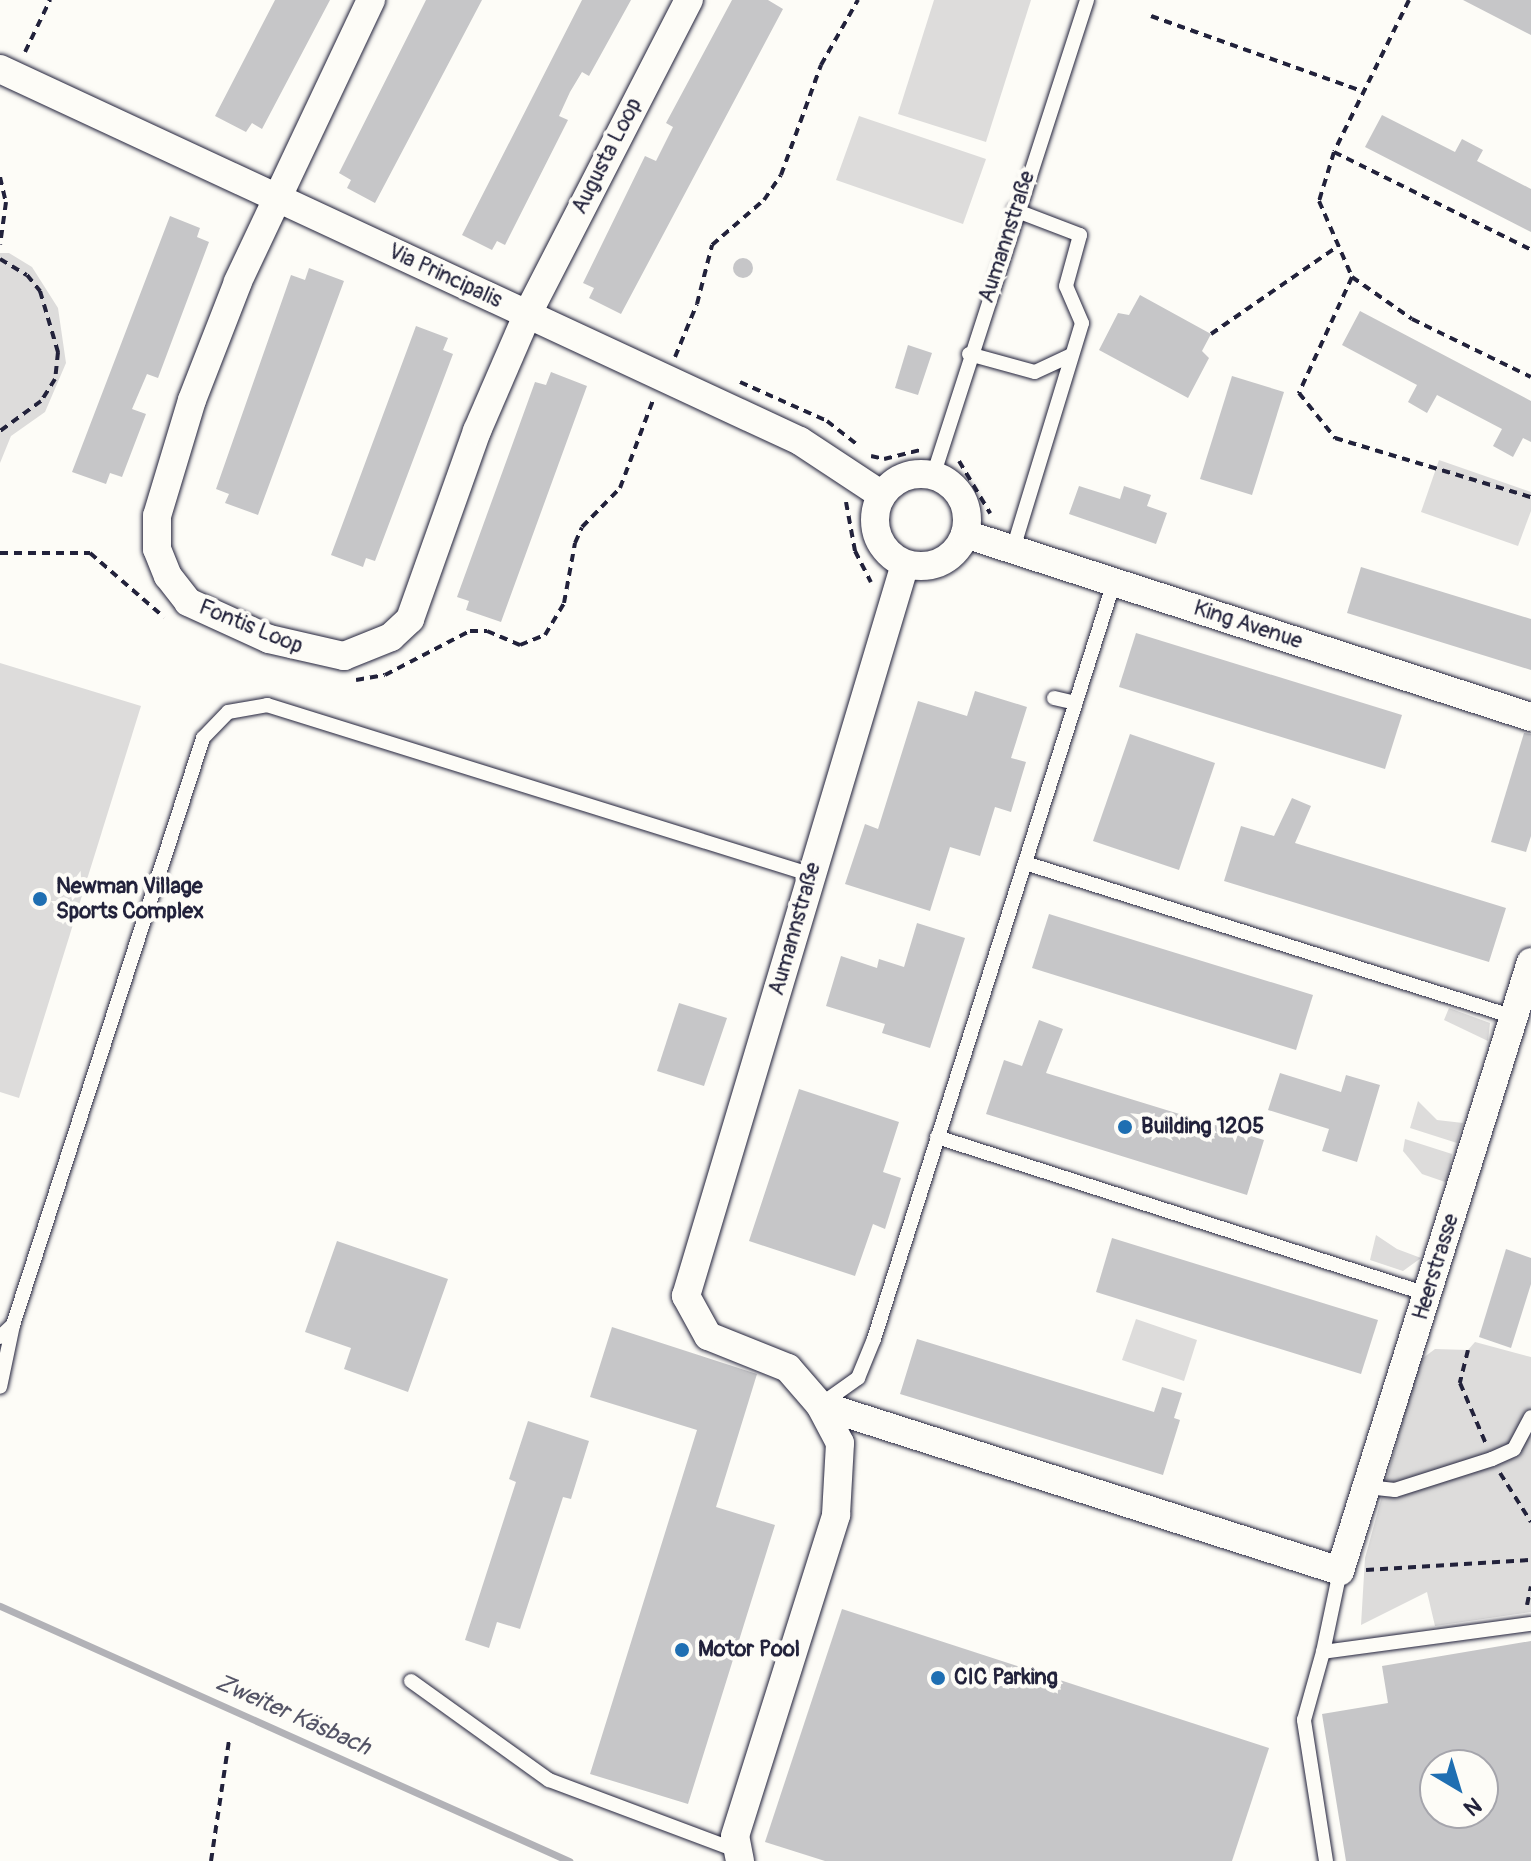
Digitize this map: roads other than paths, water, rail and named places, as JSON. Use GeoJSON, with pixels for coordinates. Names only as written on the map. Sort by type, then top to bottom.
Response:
{"type":"FeatureCollection","features":[{"type":"Feature","properties":{"kind":"street"},"geometry":{"type":"LineString","coordinates":[[276,197],[371,0]]}},
{"type":"Feature","properties":{"kind":"street","name":"Augusta Loop"},"geometry":{"type":"LineString","coordinates":[[528,313],[689,0]]}},
{"type":"Feature","properties":{"kind":"street","name":"Via Principalis"},"geometry":{"type":"LineString","coordinates":[[0,69],[528,313],[659,389],[830,456],[882,495]]}},
{"type":"Feature","properties":{"kind":"street","name":"Fontis Loop"},"geometry":{"type":"LineString","coordinates":[[276,197],[201,375],[157,516],[157,549],[168,576],[188,602],[211,615],[319,653],[344,656],[391,637],[410,619],[477,431],[528,313]]}},
{"type":"Feature","properties":{"kind":"street"},"geometry":{"type":"LineString","coordinates":[[936,464],[957,492],[967,519],[965,534],[948,558],[902,577],[877,535],[875,521],[882,495],[905,478],[936,464]]}},
{"type":"Feature","properties":{"kind":"street","name":"King Avenue"},"geometry":{"type":"LineString","coordinates":[[965,534],[1016,536],[1114,582],[1531,717]]}},
{"type":"Feature","properties":{"kind":"street","name":"Aumannstraße"},"geometry":{"type":"LineString","coordinates":[[820,1405],[788,1368],[708,1336],[686,1296],[812,875],[891,643],[902,577]]}},
{"type":"Feature","properties":{"kind":"street","name":"Heerstrasse"},"geometry":{"type":"LineString","coordinates":[[1340,1571],[1531,962]]}},
{"type":"Feature","properties":{"kind":"street"},"geometry":{"type":"LineString","coordinates":[[820,1405],[1340,1571]]}},
{"type":"Feature","properties":{"kind":"street"},"geometry":{"type":"LineString","coordinates":[[739,1856],[735,1836],[836,1515],[840,1443],[820,1405]]}},
{"type":"Feature","properties":{"kind":"lane","name":"Aumannstraße"},"geometry":{"type":"LineString","coordinates":[[936,464],[1015,210],[1087,0]]}},
{"type":"Feature","properties":{"kind":"lane"},"geometry":{"type":"LineString","coordinates":[[1015,210],[1080,235],[1066,286],[1082,323],[1016,536]]}},
{"type":"Feature","properties":{"kind":"lane"},"geometry":{"type":"LineString","coordinates":[[969,354],[1035,372],[1071,355]]}},
{"type":"Feature","properties":{"kind":"lane"},"geometry":{"type":"LineString","coordinates":[[820,1405],[858,1378],[1114,582]]}},
{"type":"Feature","properties":{"kind":"lane"},"geometry":{"type":"LineString","coordinates":[[1054,698],[1075,703]]}},
{"type":"Feature","properties":{"kind":"lane"},"geometry":{"type":"LineString","coordinates":[[0,1387],[13,1325],[203,738],[228,712],[267,705],[812,875]]}},
{"type":"Feature","properties":{"kind":"lane"},"geometry":{"type":"LineString","coordinates":[[1025,863],[1514,1017]]}},
{"type":"Feature","properties":{"kind":"lane"},"geometry":{"type":"LineString","coordinates":[[937,1137],[1427,1294]]}},
{"type":"Feature","properties":{"kind":"lane"},"geometry":{"type":"LineString","coordinates":[[0,1337],[13,1325]]}},
{"type":"Feature","properties":{"kind":"lane"},"geometry":{"type":"LineString","coordinates":[[1367,1487],[1395,1490],[1492,1459],[1514,1449],[1531,1417]]}},
{"type":"Feature","properties":{"kind":"lane"},"geometry":{"type":"LineString","coordinates":[[1326,1861],[1304,1720],[1323,1652],[1340,1571]]}},
{"type":"Feature","properties":{"kind":"lane"},"geometry":{"type":"LineString","coordinates":[[1323,1652],[1528,1620]]}},
{"type":"Feature","properties":{"kind":"lane"},"geometry":{"type":"LineString","coordinates":[[411,1681],[549,1780],[739,1856]]}},
{"type":"Feature","properties":{"kind":"waterway","name":"Zweiter Käsbach"},"geometry":{"type":"LineString","coordinates":[[0,1606],[569,1861]]}},
{"type":"Feature","properties":{"kind":"place","name":"Newman Village Sports Complex"},"geometry":{"type":"Point","coordinates":[40,899]}},
{"type":"Feature","properties":{"kind":"place","name":"Building 1205"},"geometry":{"type":"Point","coordinates":[1125,1127]}},
{"type":"Feature","properties":{"kind":"place","name":"Motor Pool"},"geometry":{"type":"Point","coordinates":[682,1650]}},
{"type":"Feature","properties":{"kind":"place","name":"CIC Parking"},"geometry":{"type":"Point","coordinates":[938,1678]}}]}
